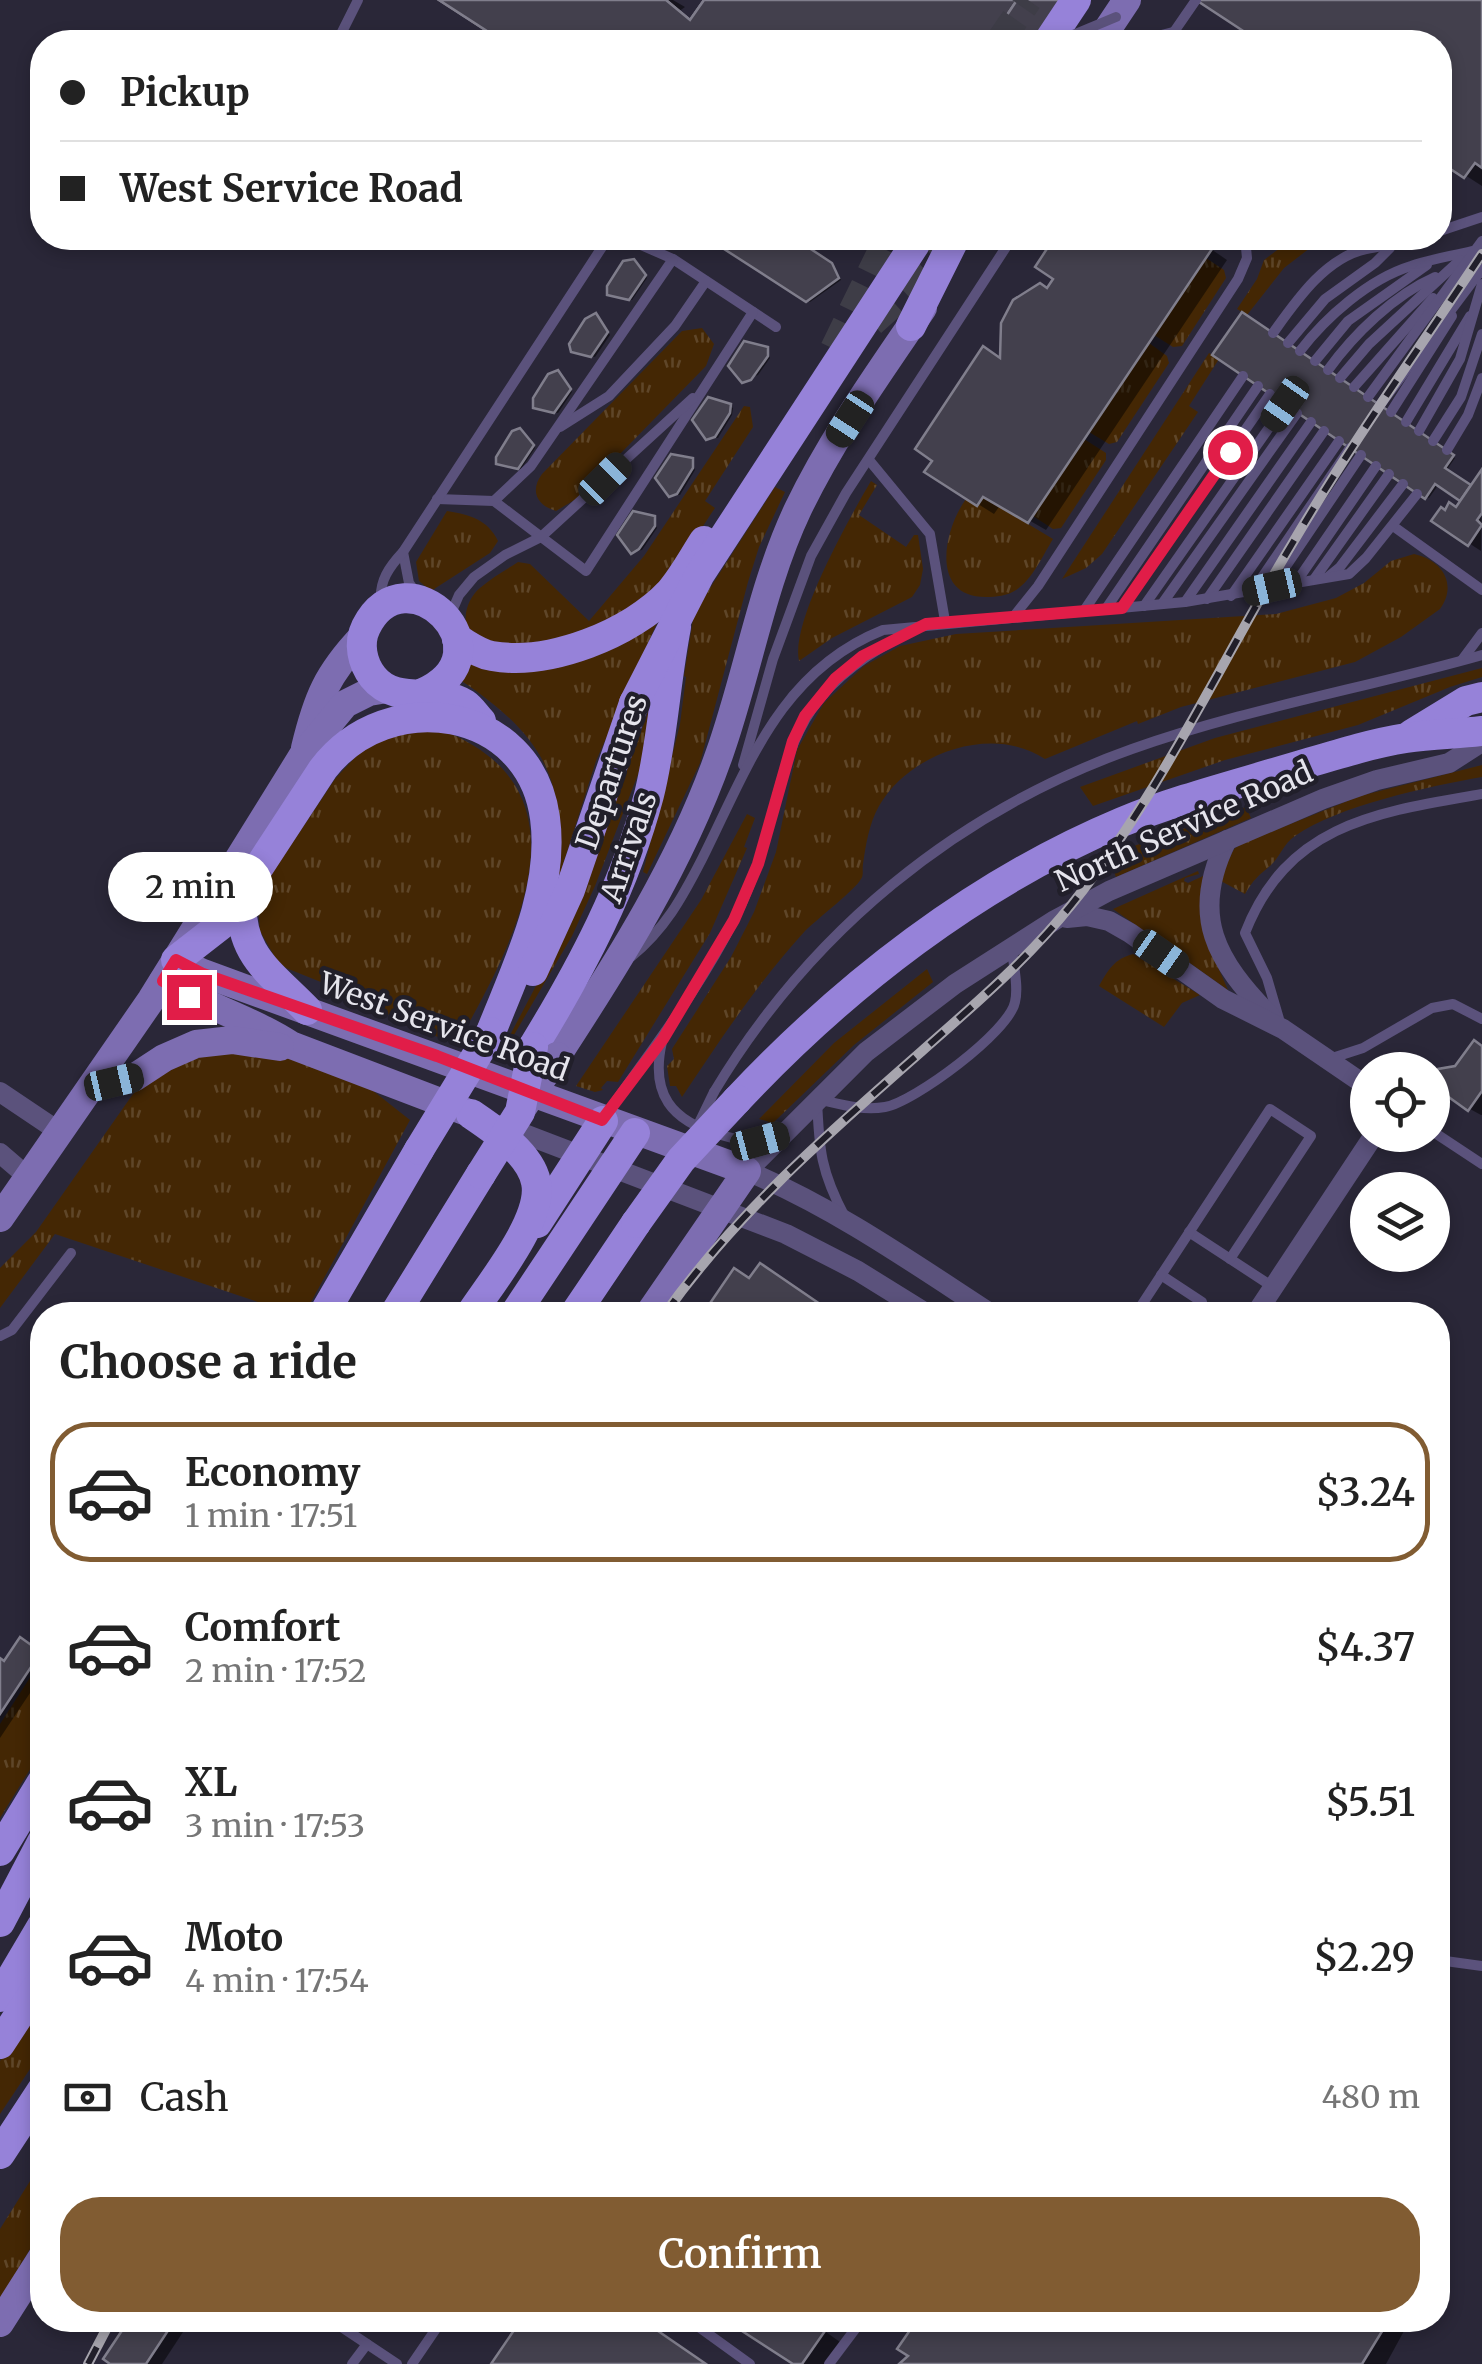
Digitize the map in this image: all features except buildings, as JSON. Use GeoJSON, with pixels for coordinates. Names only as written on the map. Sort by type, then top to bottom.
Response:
{"type":"FeatureCollection","features":[{"type":"Feature","properties":{"kind":"main road"},"geometry":{"type":"LineString","coordinates":[[1056,30],[1076,0]]}},
{"type":"Feature","properties":{"kind":"main road","name":"Departures"},"geometry":{"type":"LineString","coordinates":[[330,1302],[491,1032],[514,1004],[564,905],[634,703],[700,574],[911,250]]}},
{"type":"Feature","properties":{"kind":"main road"},"geometry":{"type":"LineString","coordinates":[[911,326],[948,250]]}},
{"type":"Feature","properties":{"kind":"main road","name":"Arrivals"},"geometry":{"type":"LineString","coordinates":[[402,1302],[520,1112],[621,881],[652,780],[677,620],[722,513],[669,593],[635,621],[560,652],[492,656],[444,620]]}},
{"type":"Feature","properties":{"kind":"main road"},"geometry":{"type":"LineString","coordinates":[[403,599],[444,620],[458,652],[446,678],[423,693],[411,695],[387,690],[377,682],[364,661],[363,636],[382,608],[403,599]]}},
{"type":"Feature","properties":{"kind":"main road"},"geometry":{"type":"LineString","coordinates":[[423,693],[466,704],[529,769],[542,802],[546,842],[536,910],[491,1032]]}},
{"type":"Feature","properties":{"kind":"main road"},"geometry":{"type":"LineString","coordinates":[[1405,738],[1466,701],[1482,697]]}},
{"type":"Feature","properties":{"kind":"main road"},"geometry":{"type":"LineString","coordinates":[[170,971],[221,926],[323,769],[343,746],[368,729],[398,718],[434,717],[482,730],[496,738]]}},
{"type":"Feature","properties":{"kind":"main road"},"geometry":{"type":"LineString","coordinates":[[583,1302],[725,1096],[862,980],[925,935],[1056,853],[1163,807],[1405,738],[1482,731]]}},
{"type":"Feature","properties":{"kind":"main road"},"geometry":{"type":"LineString","coordinates":[[242,893],[242,920],[252,952],[307,1010]]}},
{"type":"Feature","properties":{"kind":"main road"},"geometry":{"type":"LineString","coordinates":[[471,1114],[518,1154],[536,1179],[534,1206],[517,1243],[478,1302]]}},
{"type":"Feature","properties":{"kind":"main road"},"geometry":{"type":"LineString","coordinates":[[517,1243],[537,1223],[602,1120]]}},
{"type":"Feature","properties":{"kind":"main road"},"geometry":{"type":"LineString","coordinates":[[523,1302],[636,1133]]}},
{"type":"Feature","properties":{"kind":"main road"},"geometry":{"type":"LineString","coordinates":[[0,1851],[30,1802]]}},
{"type":"Feature","properties":{"kind":"main road"},"geometry":{"type":"LineString","coordinates":[[0,1922],[30,1865]]}},
{"type":"Feature","properties":{"kind":"main road"},"geometry":{"type":"LineString","coordinates":[[0,1997],[30,1946]]}},
{"type":"Feature","properties":{"kind":"main road"},"geometry":{"type":"LineString","coordinates":[[0,2044],[30,1998]]}},
{"type":"Feature","properties":{"kind":"main road"},"geometry":{"type":"LineString","coordinates":[[0,2154],[30,2108]]}},
{"type":"Feature","properties":{"kind":"street"},"geometry":{"type":"LineString","coordinates":[[1108,30],[1122,8]]}},
{"type":"Feature","properties":{"kind":"street"},"geometry":{"type":"LineString","coordinates":[[545,1052],[610,974],[706,789],[797,511],[862,399],[964,250]]}},
{"type":"Feature","properties":{"kind":"street"},"geometry":{"type":"LineString","coordinates":[[303,755],[316,701],[363,636]]}},
{"type":"Feature","properties":{"kind":"street"},"geometry":{"type":"LineString","coordinates":[[0,1218],[170,971],[303,755],[345,704],[369,692],[387,690]]}},
{"type":"Feature","properties":{"kind":"street","name":"North Service Road"},"geometry":{"type":"LineString","coordinates":[[657,1302],[747,1172],[866,1052],[924,1006],[1055,920],[1108,891],[1323,799],[1378,780],[1449,763],[1482,742]]}},
{"type":"Feature","properties":{"kind":"street"},"geometry":{"type":"LineString","coordinates":[[1227,840],[1215,864],[1210,887],[1214,936],[1236,981],[1282,1029]]}},
{"type":"Feature","properties":{"kind":"street"},"geometry":{"type":"LineString","coordinates":[[1055,920],[1087,916],[1109,921],[1223,999],[1282,1029],[1350,1075]]}},
{"type":"Feature","properties":{"kind":"street"},"geometry":{"type":"LineString","coordinates":[[170,971],[205,1004],[266,1029],[292,1045],[719,1208],[822,1252],[907,1302]]}},
{"type":"Feature","properties":{"kind":"street","name":"West Service Road"},"geometry":{"type":"LineString","coordinates":[[170,971],[203,974],[307,1010],[747,1172]]}},
{"type":"Feature","properties":{"kind":"street"},"geometry":{"type":"LineString","coordinates":[[92,1088],[135,1077],[196,1044],[232,1040],[279,1047],[292,1045]]}},
{"type":"Feature","properties":{"kind":"street"},"geometry":{"type":"LineString","coordinates":[[0,1092],[61,1133]]}},
{"type":"Feature","properties":{"kind":"street"},"geometry":{"type":"LineString","coordinates":[[1264,1302],[1363,1152]]}},
{"type":"Feature","properties":{"kind":"street"},"geometry":{"type":"LineString","coordinates":[[0,1153],[29,1178]]}},
{"type":"Feature","properties":{"kind":"street"},"geometry":{"type":"LineString","coordinates":[[747,1172],[848,1221],[973,1302]]}},
{"type":"Feature","properties":{"kind":"street"},"geometry":{"type":"LineString","coordinates":[[0,2324],[30,2276]]}},
{"type":"Feature","properties":{"kind":"lane"},"geometry":{"type":"LineString","coordinates":[[343,30],[358,0]]}},
{"type":"Feature","properties":{"kind":"lane"},"geometry":{"type":"LineString","coordinates":[[1180,30],[1196,0]]}},
{"type":"Feature","properties":{"kind":"lane"},"geometry":{"type":"LineString","coordinates":[[1079,30],[1122,8]]}},
{"type":"Feature","properties":{"kind":"lane"},"geometry":{"type":"LineString","coordinates":[[1452,227],[1482,218]]}},
{"type":"Feature","properties":{"kind":"lane"},"geometry":{"type":"LineString","coordinates":[[1354,388],[1444,280],[1482,241]]}},
{"type":"Feature","properties":{"kind":"lane"},"geometry":{"type":"LineString","coordinates":[[382,608],[380,592],[389,567],[403,552],[600,250]]}},
{"type":"Feature","properties":{"kind":"lane"},"geometry":{"type":"LineString","coordinates":[[652,250],[673,259],[776,327]]}},
{"type":"Feature","properties":{"kind":"lane"},"geometry":{"type":"LineString","coordinates":[[738,785],[773,659],[812,556],[868,460],[1004,250]]}},
{"type":"Feature","properties":{"kind":"lane"},"geometry":{"type":"LineString","coordinates":[[1013,618],[1038,586],[1238,279],[1246,250]]}},
{"type":"Feature","properties":{"kind":"lane"},"geometry":{"type":"LineString","coordinates":[[1273,333],[1302,294],[1337,263],[1362,250]]}},
{"type":"Feature","properties":{"kind":"lane"},"geometry":{"type":"LineString","coordinates":[[1288,343],[1324,300],[1387,250]]}},
{"type":"Feature","properties":{"kind":"lane"},"geometry":{"type":"LineString","coordinates":[[1300,351],[1323,323],[1350,301],[1412,266],[1472,251]]}},
{"type":"Feature","properties":{"kind":"lane"},"geometry":{"type":"LineString","coordinates":[[494,502],[531,466],[673,259]]}},
{"type":"Feature","properties":{"kind":"lane"},"geometry":{"type":"LineString","coordinates":[[1315,361],[1348,322],[1430,263]]}},
{"type":"Feature","properties":{"kind":"lane"},"geometry":{"type":"LineString","coordinates":[[1380,405],[1482,270]]}},
{"type":"Feature","properties":{"kind":"lane"},"geometry":{"type":"LineString","coordinates":[[1328,370],[1369,324],[1421,283],[1444,280]]}},
{"type":"Feature","properties":{"kind":"lane"},"geometry":{"type":"LineString","coordinates":[[1340,378],[1369,344],[1444,280]]}},
{"type":"Feature","properties":{"kind":"lane"},"geometry":{"type":"LineString","coordinates":[[1368,397],[1444,280]]}},
{"type":"Feature","properties":{"kind":"lane"},"geometry":{"type":"LineString","coordinates":[[555,430],[610,396],[675,326],[706,282]]}},
{"type":"Feature","properties":{"kind":"lane"},"geometry":{"type":"LineString","coordinates":[[1419,431],[1460,359],[1482,284]]}},
{"type":"Feature","properties":{"kind":"lane"},"geometry":{"type":"LineString","coordinates":[[1391,412],[1446,330],[1458,302]]}},
{"type":"Feature","properties":{"kind":"lane"},"geometry":{"type":"LineString","coordinates":[[1406,422],[1476,307]]}},
{"type":"Feature","properties":{"kind":"lane"},"geometry":{"type":"LineString","coordinates":[[438,499],[494,502],[586,571],[753,312]]}},
{"type":"Feature","properties":{"kind":"lane"},"geometry":{"type":"LineString","coordinates":[[1433,440],[1461,398],[1482,334]]}},
{"type":"Feature","properties":{"kind":"lane"},"geometry":{"type":"LineString","coordinates":[[1083,612],[1243,376]]}},
{"type":"Feature","properties":{"kind":"lane"},"geometry":{"type":"LineString","coordinates":[[1446,450],[1478,405],[1482,378]]}},
{"type":"Feature","properties":{"kind":"lane"},"geometry":{"type":"LineString","coordinates":[[1105,610],[1258,386]]}},
{"type":"Feature","properties":{"kind":"lane"},"geometry":{"type":"LineString","coordinates":[[403,552],[408,583],[444,620],[474,577],[541,537],[702,390]]}},
{"type":"Feature","properties":{"kind":"lane"},"geometry":{"type":"LineString","coordinates":[[1122,608],[1270,394]]}},
{"type":"Feature","properties":{"kind":"lane"},"geometry":{"type":"LineString","coordinates":[[1144,606],[1285,404]]}},
{"type":"Feature","properties":{"kind":"lane"},"geometry":{"type":"LineString","coordinates":[[1162,604],[1297,413]]}},
{"type":"Feature","properties":{"kind":"lane"},"geometry":{"type":"LineString","coordinates":[[1184,602],[1311,422]]}},
{"type":"Feature","properties":{"kind":"lane"},"geometry":{"type":"LineString","coordinates":[[1206,600],[1324,430]]}},
{"type":"Feature","properties":{"kind":"lane"},"geometry":{"type":"LineString","coordinates":[[1230,596],[1339,440]]}},
{"type":"Feature","properties":{"kind":"lane"},"geometry":{"type":"LineString","coordinates":[[1252,592],[1350,448]]}},
{"type":"Feature","properties":{"kind":"lane"},"geometry":{"type":"LineString","coordinates":[[1272,587],[1361,455]]}},
{"type":"Feature","properties":{"kind":"lane"},"geometry":{"type":"LineString","coordinates":[[868,460],[930,534],[945,622]]}},
{"type":"Feature","properties":{"kind":"lane"},"geometry":{"type":"LineString","coordinates":[[1297,582],[1376,466]]}},
{"type":"Feature","properties":{"kind":"lane"},"geometry":{"type":"LineString","coordinates":[[1315,578],[1389,474]]}},
{"type":"Feature","properties":{"kind":"lane"},"geometry":{"type":"LineString","coordinates":[[1329,576],[1403,484]]}},
{"type":"Feature","properties":{"kind":"lane"},"geometry":{"type":"LineString","coordinates":[[610,974],[657,936],[785,703],[840,651],[882,630],[1206,600],[1350,574],[1418,494]]}},
{"type":"Feature","properties":{"kind":"lane"},"geometry":{"type":"LineString","coordinates":[[1394,526],[1482,590]]}},
{"type":"Feature","properties":{"kind":"lane"},"geometry":{"type":"LineString","coordinates":[[602,1120],[663,1039],[718,949],[749,888],[787,756],[805,716],[824,690],[849,667],[926,624]]}},
{"type":"Feature","properties":{"kind":"lane"},"geometry":{"type":"LineString","coordinates":[[1461,661],[1482,632]]}},
{"type":"Feature","properties":{"kind":"lane"},"geometry":{"type":"LineString","coordinates":[[725,1096],[779,995],[847,923],[922,860],[998,810],[1088,766],[1168,737],[1482,655]]}},
{"type":"Feature","properties":{"kind":"lane"},"geometry":{"type":"LineString","coordinates":[[1282,1029],[1267,978],[1245,933],[1275,876],[1309,844],[1373,816],[1482,794]]}},
{"type":"Feature","properties":{"kind":"lane"},"geometry":{"type":"LineString","coordinates":[[848,1221],[826,1182],[819,1151],[817,1099],[864,1110],[901,1103],[920,1092],[1008,1017],[1016,998],[1012,948]]}},
{"type":"Feature","properties":{"kind":"lane"},"geometry":{"type":"LineString","coordinates":[[1328,1060],[1363,1048],[1432,1008],[1453,1004],[1482,1019]]}},
{"type":"Feature","properties":{"kind":"lane"},"geometry":{"type":"LineString","coordinates":[[663,1039],[658,1077],[670,1109],[709,1132],[746,1142],[781,1136]]}},
{"type":"Feature","properties":{"kind":"lane"},"geometry":{"type":"LineString","coordinates":[[1143,1302],[1270,1109],[1311,1136],[1230,1259]]}},
{"type":"Feature","properties":{"kind":"lane"},"geometry":{"type":"LineString","coordinates":[[1450,1143],[1482,1164]]}},
{"type":"Feature","properties":{"kind":"lane"},"geometry":{"type":"LineString","coordinates":[[1189,1232],[1273,1288]]}},
{"type":"Feature","properties":{"kind":"lane"},"geometry":{"type":"LineString","coordinates":[[34,1302],[71,1254]]}},
{"type":"Feature","properties":{"kind":"lane"},"geometry":{"type":"LineString","coordinates":[[1161,1275],[1202,1302]]}},
{"type":"Feature","properties":{"kind":"lane"},"geometry":{"type":"LineString","coordinates":[[0,1336],[12,1330],[30,1307]]}},
{"type":"Feature","properties":{"kind":"lane"},"geometry":{"type":"LineString","coordinates":[[1450,1962],[1482,1966]]}},
{"type":"Feature","properties":{"kind":"lane"},"geometry":{"type":"LineString","coordinates":[[349,2332],[398,2364]]}},
{"type":"Feature","properties":{"kind":"lane"},"geometry":{"type":"LineString","coordinates":[[412,2364],[434,2332]]}},
{"type":"Feature","properties":{"kind":"lane"},"geometry":{"type":"LineString","coordinates":[[706,2332],[750,2364]]}},
{"type":"Feature","properties":{"kind":"lane"},"geometry":{"type":"LineString","coordinates":[[830,2364],[850,2332]]}},
{"type":"Feature","properties":{"kind":"lane"},"geometry":{"type":"LineString","coordinates":[[352,2364],[367,2344]]}},
{"type":"Feature","properties":{"kind":"shaded area"},"geometry":{"type":"Polygon","coordinates":[[[0,0],[1482,0],[1482,2364],[0,2364],[0,0]]]}},
{"type":"Feature","properties":{"kind":"green space"},"geometry":{"type":"Polygon","coordinates":[[[1277,250],[1307,250],[1284,268],[1247,315],[1237,309],[1257,279],[1264,260],[1277,250]]]}},
{"type":"Feature","properties":{"kind":"green space"},"geometry":{"type":"Polygon","coordinates":[[[1206,258],[1224,270],[1226,278],[1182,346],[1173,347],[1154,335],[1206,258]]]}},
{"type":"Feature","properties":{"kind":"green space"},"geometry":{"type":"Polygon","coordinates":[[[702,328],[714,344],[706,366],[576,499],[556,511],[544,505],[536,491],[542,474],[682,331],[702,328]]]}},
{"type":"Feature","properties":{"kind":"green space"},"geometry":{"type":"Polygon","coordinates":[[[1149,343],[1167,356],[1169,363],[1117,442],[1109,444],[1089,432],[1149,343]]]}},
{"type":"Feature","properties":{"kind":"green space"},"geometry":{"type":"Polygon","coordinates":[[[1209,353],[1219,359],[1189,406],[1198,412],[1102,554],[1086,568],[1062,579],[1209,353]]]}},
{"type":"Feature","properties":{"kind":"green space"},"geometry":{"type":"Polygon","coordinates":[[[744,406],[750,407],[753,427],[705,501],[715,508],[675,568],[646,600],[607,624],[553,641],[509,644],[471,632],[466,617],[474,595],[518,562],[530,564],[589,621],[644,556],[744,406]]]}},
{"type":"Feature","properties":{"kind":"green space"},"geometry":{"type":"Polygon","coordinates":[[[1084,439],[1106,453],[1106,460],[1061,528],[1053,529],[1033,516],[1084,439]]]}},
{"type":"Feature","properties":{"kind":"green space"},"geometry":{"type":"Polygon","coordinates":[[[871,481],[877,485],[859,515],[906,547],[918,535],[923,569],[920,585],[912,597],[832,638],[799,661],[799,644],[812,597],[871,481]]]}},
{"type":"Feature","properties":{"kind":"green space"},"geometry":{"type":"Polygon","coordinates":[[[775,487],[785,492],[759,547],[748,582],[700,763],[647,874],[643,872],[680,724],[694,613],[775,487]]]}},
{"type":"Feature","properties":{"kind":"green space"},"geometry":{"type":"Polygon","coordinates":[[[983,497],[1053,539],[1027,580],[1001,596],[968,594],[956,586],[946,559],[958,512],[966,499],[976,506],[983,497]]]}},
{"type":"Feature","properties":{"kind":"green space"},"geometry":{"type":"Polygon","coordinates":[[[447,511],[477,519],[498,541],[490,553],[431,591],[419,581],[416,562],[447,511]]]}},
{"type":"Feature","properties":{"kind":"green space"},"geometry":{"type":"Polygon","coordinates":[[[1414,554],[1432,562],[1444,574],[1445,600],[1440,609],[1401,637],[1355,662],[1181,707],[1045,759],[1024,749],[978,744],[931,758],[911,771],[879,806],[870,827],[858,884],[788,950],[682,1097],[676,1086],[670,1086],[667,1066],[674,1059],[672,1049],[731,957],[754,912],[776,852],[797,750],[824,703],[864,666],[900,646],[956,634],[1276,614],[1336,598],[1364,583],[1391,561],[1414,554]]]}},
{"type":"Feature","properties":{"kind":"green space"},"geometry":{"type":"Polygon","coordinates":[[[663,609],[596,761],[560,874],[554,874],[557,812],[547,770],[511,719],[460,680],[468,662],[663,609]]]}},
{"type":"Feature","properties":{"kind":"green space"},"geometry":{"type":"Polygon","coordinates":[[[1482,668],[1482,677],[1358,725],[1225,760],[1093,806],[1080,787],[1215,738],[1482,668]]]}},
{"type":"Feature","properties":{"kind":"green space"},"geometry":{"type":"Polygon","coordinates":[[[652,701],[640,769],[595,886],[572,936],[511,1040],[508,1039],[578,906],[652,701]]]}},
{"type":"Feature","properties":{"kind":"green space"},"geometry":{"type":"Polygon","coordinates":[[[441,730],[489,756],[517,790],[530,828],[529,871],[519,915],[501,960],[457,1044],[403,1024],[368,1001],[286,968],[276,959],[260,931],[258,907],[267,881],[335,779],[374,737],[441,730]]]}},
{"type":"Feature","properties":{"kind":"green space"},"geometry":{"type":"Polygon","coordinates":[[[1482,765],[1482,777],[1385,799],[1313,825],[1291,839],[1245,894],[1219,880],[1234,849],[1241,844],[1360,796],[1482,765]]]}},
{"type":"Feature","properties":{"kind":"green space"},"geometry":{"type":"Polygon","coordinates":[[[1246,807],[1251,818],[1116,877],[1108,855],[1246,807]]]}},
{"type":"Feature","properties":{"kind":"green space"},"geometry":{"type":"Polygon","coordinates":[[[747,814],[755,818],[744,847],[747,848],[710,933],[618,1082],[607,1081],[603,1090],[595,1092],[576,1086],[701,900],[747,814]]]}},
{"type":"Feature","properties":{"kind":"green space"},"geometry":{"type":"Polygon","coordinates":[[[1198,871],[1199,874],[1184,881],[1203,876],[1207,942],[1228,990],[1113,909],[1198,871]]]}},
{"type":"Feature","properties":{"kind":"green space"},"geometry":{"type":"Polygon","coordinates":[[[1133,954],[1200,995],[1182,1003],[1164,1027],[1099,986],[1112,966],[1133,954]]]}},
{"type":"Feature","properties":{"kind":"green space"},"geometry":{"type":"Polygon","coordinates":[[[927,969],[933,982],[854,1045],[773,1123],[759,1119],[834,1043],[927,969]]]}},
{"type":"Feature","properties":{"kind":"green space"},"geometry":{"type":"Polygon","coordinates":[[[205,1053],[281,1054],[372,1090],[410,1120],[311,1302],[258,1302],[55,1234],[0,1308],[0,1268],[36,1232],[133,1094],[147,1082],[205,1053]]]}},
{"type":"Feature","properties":{"kind":"green space"},"geometry":{"type":"Polygon","coordinates":[[[30,1678],[30,1769],[0,1818],[0,1724],[30,1678]]]}},
{"type":"Feature","properties":{"kind":"green space"},"geometry":{"type":"Polygon","coordinates":[[[30,2015],[30,2069],[0,2114],[0,2061],[30,2015]]]}},
{"type":"Feature","properties":{"kind":"green space"},"geometry":{"type":"Polygon","coordinates":[[[30,2181],[30,2249],[0,2299],[0,2229],[30,2181]]]}},
{"type":"Feature","properties":{"kind":"tunnel"},"geometry":{"type":"LineString","coordinates":[[1007,30],[1028,0]]}},
{"type":"Feature","properties":{"kind":"tunnel"},"geometry":{"type":"LineString","coordinates":[[834,349],[882,250]]}},
{"type":"Feature","properties":{"kind":"tunnel"},"geometry":{"type":"LineString","coordinates":[[871,322],[948,252]]}},
{"type":"Feature","properties":{"kind":"railway"},"geometry":{"type":"LineString","coordinates":[[674,1302],[722,1242],[785,1176],[1000,981],[1072,904],[1134,818],[1338,470],[1482,254]]}},
{"type":"Feature","properties":{"kind":"railway"},"geometry":{"type":"LineString","coordinates":[[88,2364],[105,2332]]}},
{"type":"Feature","properties":{"kind":"route"},"geometry":{"type":"LineString","coordinates":[[189,997],[163,981],[176,960],[203,974],[437,1056],[602,1120],[663,1039],[734,920],[758,864],[793,741],[805,716],[835,679],[863,656],[926,624],[1122,608],[1230,452]]}}]}
